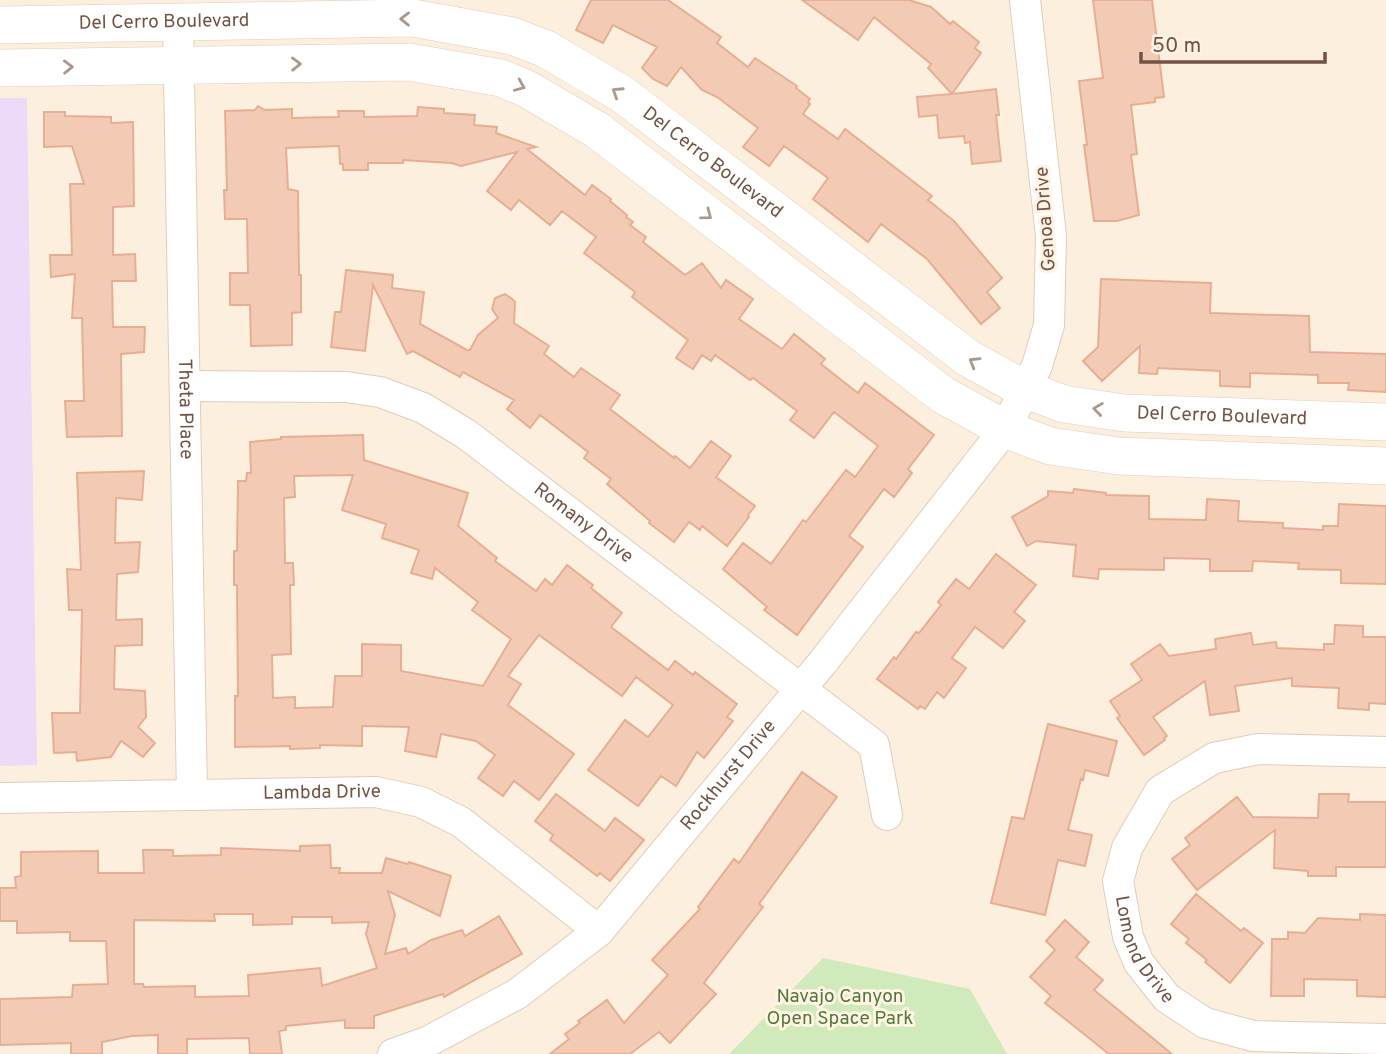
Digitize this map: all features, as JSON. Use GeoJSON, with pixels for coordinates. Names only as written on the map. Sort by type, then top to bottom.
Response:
{"type":"FeatureCollection","features":[{"type":"Feature","properties":{"kind":"street","name":"Genoa Drive"},"geometry":{"type":"LineString","coordinates":[[1005,429],[1037,366],[1049,325],[1051,236],[1025,0]]}},
{"type":"Feature","properties":{"kind":"street","name":"Del Cerro Boulevard"},"geometry":{"type":"LineString","coordinates":[[0,24],[413,18],[512,36],[546,49],[622,94],[968,358],[1026,390],[1064,404],[1124,413],[1386,422]]}},
{"type":"Feature","properties":{"kind":"street","name":"Theta Place"},"geometry":{"type":"LineString","coordinates":[[178,22],[192,794]]}},
{"type":"Feature","properties":{"kind":"street"},"geometry":{"type":"LineString","coordinates":[[0,68],[409,62],[501,78],[527,89],[597,130],[943,395],[1005,429],[1050,446],[1119,456],[1386,466]]}},
{"type":"Feature","properties":{"kind":"street","name":"Romany Drive"},"geometry":{"type":"LineString","coordinates":[[186,386],[346,387],[380,392],[423,408],[466,434],[874,745],[887,815]]}},
{"type":"Feature","properties":{"kind":"street","name":"Rockhurst Drive"},"geometry":{"type":"LineString","coordinates":[[393,1054],[429,1041],[517,994],[599,931],[801,689],[1005,429]]}},
{"type":"Feature","properties":{"kind":"street","name":"Lomond Drive"},"geometry":{"type":"LineString","coordinates":[[1386,752],[1258,749],[1214,758],[1160,791],[1128,848],[1118,881],[1128,937],[1139,963],[1167,998],[1205,1023],[1253,1036],[1386,1039]]}},
{"type":"Feature","properties":{"kind":"street","name":"Lambda Drive"},"geometry":{"type":"LineString","coordinates":[[0,798],[376,792],[421,802],[461,822],[599,931]]}},
{"type":"Feature","properties":{"kind":"shaded area"},"geometry":{"type":"Polygon","coordinates":[[[0,98],[27,98],[37,765],[0,766],[0,98]]]}},
{"type":"Feature","properties":{"kind":"green space","name":"Navajo Canyon Open Space Park"},"geometry":{"type":"Polygon","coordinates":[[[823,958],[970,989],[1007,1054],[729,1054],[823,958]]]}},
{"type":"Feature","properties":{"kind":"building"},"geometry":{"type":"Polygon","coordinates":[[[591,0],[668,0],[721,37],[717,43],[748,67],[755,58],[797,86],[796,88],[810,99],[810,104],[803,114],[838,139],[845,129],[932,196],[928,200],[954,221],[1002,278],[987,292],[1000,308],[981,324],[927,259],[881,224],[868,242],[813,199],[828,178],[784,146],[769,166],[743,147],[758,128],[717,97],[702,90],[681,67],[667,86],[653,79],[642,68],[657,47],[613,25],[603,43],[576,30],[591,0]]]}},
{"type":"Feature","properties":{"kind":"building"},"geometry":{"type":"Polygon","coordinates":[[[802,0],[909,0],[931,7],[950,24],[953,21],[979,42],[975,48],[981,53],[952,94],[928,68],[931,64],[874,17],[858,40],[802,0]]]}},
{"type":"Feature","properties":{"kind":"building"},"geometry":{"type":"Polygon","coordinates":[[[1093,0],[1152,0],[1164,97],[1155,98],[1155,102],[1131,105],[1137,154],[1131,155],[1139,215],[1117,221],[1094,221],[1084,145],[1087,145],[1079,81],[1103,78],[1093,0]]]}},
{"type":"Feature","properties":{"kind":"building"},"geometry":{"type":"Polygon","coordinates":[[[996,89],[1001,161],[972,164],[970,142],[965,143],[964,136],[939,138],[937,115],[919,117],[917,97],[996,89]]]}},
{"type":"Feature","properties":{"kind":"building"},"geometry":{"type":"Polygon","coordinates":[[[258,106],[265,110],[292,109],[292,118],[339,117],[338,111],[364,111],[364,117],[417,116],[418,107],[444,109],[444,113],[475,115],[474,125],[497,127],[496,133],[536,147],[527,149],[585,195],[592,185],[611,199],[610,201],[633,222],[630,225],[646,237],[643,242],[685,275],[702,263],[721,288],[726,280],[753,299],[739,319],[782,349],[794,334],[825,359],[821,364],[858,393],[865,383],[934,435],[908,469],[912,473],[894,497],[884,489],[849,536],[863,547],[797,635],[764,610],[767,607],[723,569],[743,543],[771,564],[803,520],[806,522],[846,470],[855,477],[878,446],[834,412],[814,438],[790,420],[797,411],[753,378],[750,380],[715,355],[711,361],[702,355],[693,369],[676,358],[688,340],[632,297],[635,292],[584,253],[596,237],[562,211],[550,225],[519,200],[511,210],[487,191],[517,152],[461,166],[403,160],[403,163],[368,163],[368,170],[343,170],[339,146],[286,148],[288,189],[298,191],[301,312],[292,313],[292,345],[251,346],[250,305],[230,305],[230,273],[248,273],[247,219],[225,219],[225,111],[255,110],[258,106]]]}},
{"type":"Feature","properties":{"kind":"building"},"geometry":{"type":"Polygon","coordinates":[[[44,112],[65,112],[65,116],[111,117],[111,123],[133,122],[134,206],[113,207],[113,255],[135,254],[136,281],[112,281],[113,327],[145,327],[144,352],[121,354],[122,436],[67,437],[65,401],[84,401],[82,318],[72,318],[75,274],[51,277],[50,255],[72,255],[70,184],[84,184],[72,146],[44,147],[44,112]]]}},
{"type":"Feature","properties":{"kind":"building"},"geometry":{"type":"Polygon","coordinates":[[[346,270],[393,275],[392,288],[424,292],[420,324],[467,350],[470,350],[478,335],[498,318],[492,309],[495,298],[505,294],[515,302],[514,323],[549,346],[544,354],[574,377],[581,368],[620,395],[610,409],[674,458],[675,456],[690,468],[711,441],[731,456],[716,477],[755,506],[749,517],[727,546],[702,526],[700,530],[689,522],[674,542],[607,484],[611,479],[584,458],[588,452],[540,415],[530,428],[507,409],[514,400],[463,372],[460,377],[413,351],[407,354],[373,285],[365,351],[331,347],[335,312],[341,312],[346,270]]]}},
{"type":"Feature","properties":{"kind":"building"},"geometry":{"type":"Polygon","coordinates":[[[1101,279],[1211,283],[1210,313],[1309,316],[1310,352],[1386,354],[1386,392],[1348,390],[1349,383],[1318,383],[1318,375],[1250,373],[1250,387],[1220,386],[1220,371],[1158,368],[1157,374],[1139,373],[1140,346],[1102,381],[1083,361],[1098,347],[1101,279]]]}},
{"type":"Feature","properties":{"kind":"building"},"geometry":{"type":"Polygon","coordinates":[[[363,435],[364,460],[468,493],[458,526],[497,558],[495,561],[536,591],[545,579],[552,585],[567,565],[622,613],[611,627],[668,670],[675,661],[693,675],[695,672],[737,704],[727,717],[733,721],[704,758],[697,752],[676,786],[661,776],[638,806],[588,770],[625,720],[648,737],[673,705],[636,677],[622,696],[539,635],[508,676],[521,684],[508,705],[574,754],[539,800],[514,781],[503,796],[478,778],[495,755],[476,741],[441,734],[436,757],[405,751],[409,727],[362,726],[362,746],[320,745],[320,748],[290,749],[290,746],[235,747],[235,696],[238,696],[234,551],[237,551],[238,481],[246,481],[247,473],[251,473],[250,442],[281,437],[363,435]],[[353,475],[294,476],[295,497],[284,498],[285,563],[293,563],[294,585],[290,585],[291,654],[272,655],[273,698],[295,697],[295,708],[333,707],[335,676],[362,676],[362,644],[401,645],[401,671],[483,686],[511,639],[472,610],[478,602],[435,568],[432,579],[411,573],[419,550],[382,538],[386,524],[342,510],[353,475]]]}},
{"type":"Feature","properties":{"kind":"building"},"geometry":{"type":"Polygon","coordinates":[[[144,471],[142,500],[116,498],[115,543],[140,542],[138,572],[117,574],[116,620],[142,619],[142,645],[115,646],[114,689],[145,691],[146,717],[138,727],[155,743],[143,757],[121,741],[111,757],[77,761],[76,752],[54,753],[52,713],[80,713],[82,610],[69,610],[67,569],[81,570],[77,473],[144,471]]]}},
{"type":"Feature","properties":{"kind":"building"},"geometry":{"type":"Polygon","coordinates":[[[1074,489],[1106,495],[1149,496],[1149,519],[1206,520],[1207,499],[1239,501],[1238,521],[1283,523],[1283,528],[1323,530],[1323,526],[1338,526],[1339,504],[1386,506],[1386,584],[1341,583],[1341,570],[1298,569],[1299,563],[1253,561],[1252,571],[1210,571],[1210,559],[1164,558],[1164,570],[1099,569],[1098,579],[1073,576],[1076,545],[1036,541],[1027,546],[1012,517],[1048,496],[1048,491],[1073,493],[1074,489]]]}},
{"type":"Feature","properties":{"kind":"building"},"geometry":{"type":"Polygon","coordinates":[[[996,554],[1036,585],[1014,612],[1025,621],[1003,648],[975,627],[952,658],[966,668],[944,698],[937,692],[925,709],[920,706],[918,709],[877,679],[916,632],[919,633],[941,605],[938,602],[956,579],[969,589],[996,554]]]}},
{"type":"Feature","properties":{"kind":"building"},"geometry":{"type":"Polygon","coordinates":[[[1335,625],[1363,626],[1363,637],[1386,637],[1386,704],[1369,703],[1369,710],[1338,708],[1339,688],[1292,686],[1292,678],[1235,686],[1239,711],[1210,715],[1205,681],[1153,717],[1167,736],[1144,755],[1117,718],[1120,716],[1110,701],[1142,680],[1131,664],[1160,644],[1169,656],[1216,649],[1215,639],[1251,633],[1253,645],[1276,642],[1277,648],[1324,650],[1324,644],[1334,644],[1335,625]]]}},
{"type":"Feature","properties":{"kind":"building"},"geometry":{"type":"Polygon","coordinates":[[[1048,724],[1117,741],[1108,776],[1085,770],[1083,780],[1081,779],[1068,830],[1092,835],[1085,866],[1058,860],[1045,915],[991,903],[1012,817],[1024,819],[1048,724]]]}},
{"type":"Feature","properties":{"kind":"building"},"geometry":{"type":"Polygon","coordinates":[[[802,772],[837,797],[759,904],[763,907],[704,983],[716,994],[670,1043],[659,1032],[630,1054],[550,1054],[569,1039],[565,1034],[580,1023],[578,1021],[607,1000],[624,1023],[668,975],[652,960],[700,909],[698,907],[734,859],[739,863],[802,772]]]}},
{"type":"Feature","properties":{"kind":"building"},"geometry":{"type":"Polygon","coordinates":[[[556,794],[605,831],[615,818],[644,840],[610,881],[600,873],[597,876],[550,840],[553,835],[535,821],[556,794]]]}},
{"type":"Feature","properties":{"kind":"building"},"geometry":{"type":"Polygon","coordinates":[[[1319,794],[1349,794],[1348,802],[1386,802],[1386,867],[1336,867],[1336,876],[1308,876],[1308,871],[1274,868],[1275,830],[1197,890],[1172,859],[1190,845],[1185,838],[1237,797],[1253,817],[1318,818],[1319,794]]]}},
{"type":"Feature","properties":{"kind":"building"},"geometry":{"type":"Polygon","coordinates":[[[330,845],[331,868],[340,868],[339,873],[382,873],[386,858],[408,864],[409,862],[451,876],[440,916],[388,891],[395,915],[385,954],[406,948],[408,954],[431,940],[462,930],[465,936],[499,916],[522,954],[444,997],[443,994],[374,1016],[374,1028],[345,1028],[345,1020],[286,1026],[286,1030],[279,1031],[282,1054],[250,1054],[249,1038],[187,1039],[187,1054],[158,1054],[158,1035],[132,1036],[102,1042],[102,1054],[71,1054],[71,1043],[0,1045],[0,999],[72,997],[73,985],[108,984],[106,941],[70,941],[70,932],[17,933],[17,921],[0,921],[0,888],[16,888],[15,877],[21,876],[21,852],[98,851],[98,873],[144,873],[143,850],[173,850],[173,856],[221,855],[221,848],[300,851],[300,846],[330,845]],[[214,914],[215,921],[134,920],[134,984],[143,984],[144,987],[195,986],[195,997],[249,996],[248,975],[320,968],[322,986],[377,968],[366,934],[369,922],[332,923],[332,917],[292,917],[292,924],[253,925],[253,914],[214,914]]]}},
{"type":"Feature","properties":{"kind":"building"},"geometry":{"type":"Polygon","coordinates":[[[1196,894],[1241,931],[1244,928],[1263,943],[1230,983],[1186,943],[1189,939],[1171,924],[1196,894]]]}},
{"type":"Feature","properties":{"kind":"building"},"geometry":{"type":"Polygon","coordinates":[[[1360,914],[1386,915],[1386,997],[1357,996],[1357,980],[1304,979],[1304,996],[1271,996],[1272,939],[1288,939],[1288,932],[1305,933],[1318,918],[1360,920],[1360,914]]]}},
{"type":"Feature","properties":{"kind":"building"},"geometry":{"type":"Polygon","coordinates":[[[1065,920],[1089,942],[1076,957],[1103,980],[1094,990],[1172,1054],[1109,1054],[1045,1003],[1051,996],[1030,977],[1055,950],[1046,941],[1065,920]]]}}]}
